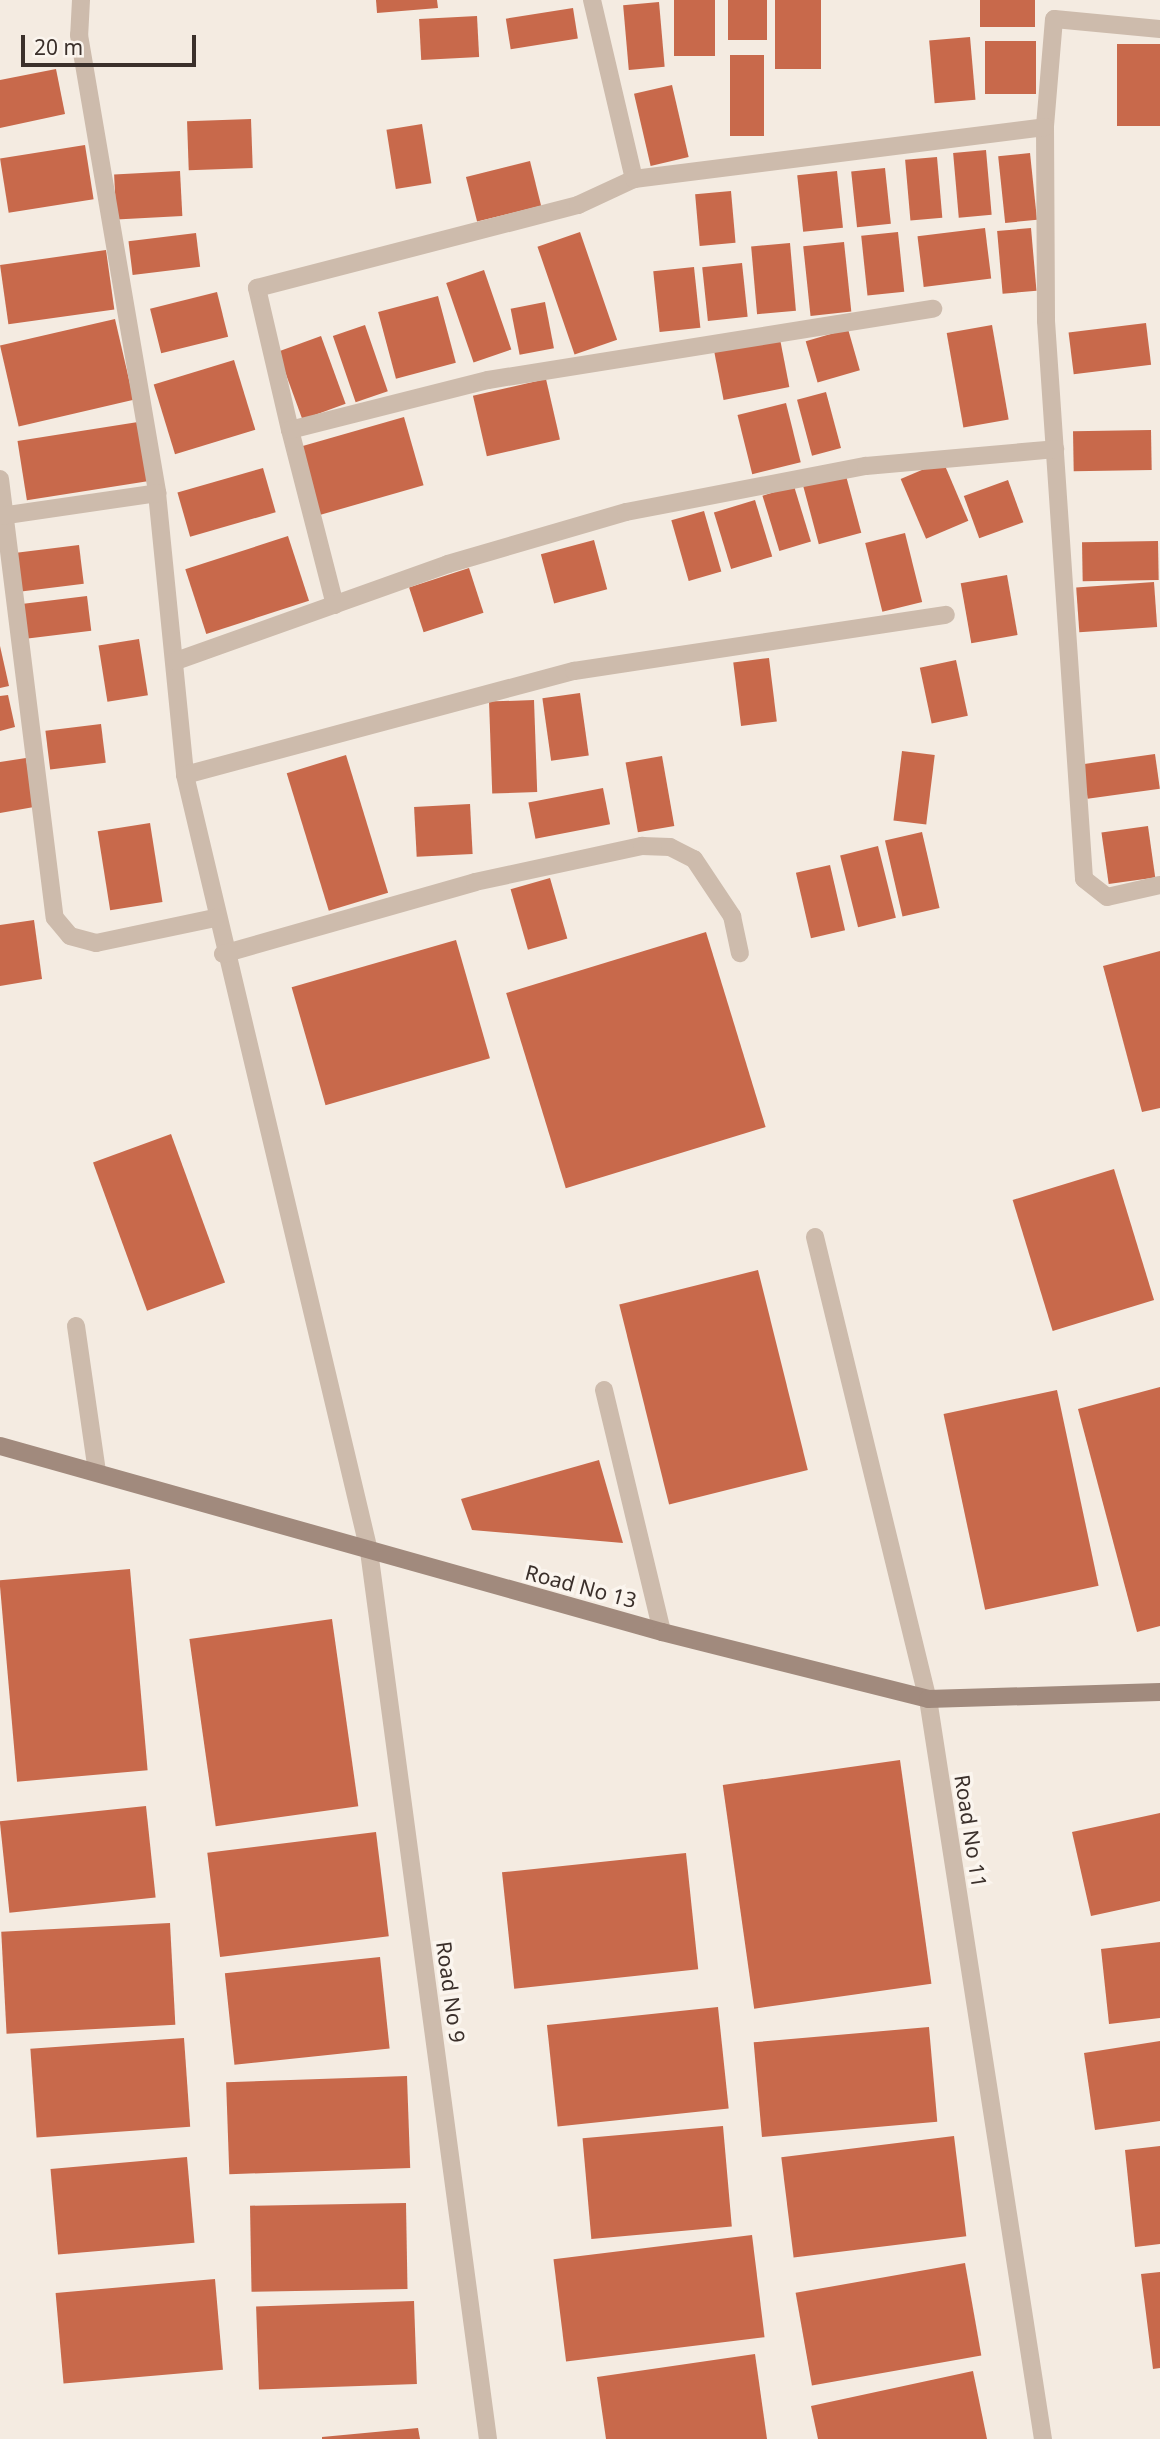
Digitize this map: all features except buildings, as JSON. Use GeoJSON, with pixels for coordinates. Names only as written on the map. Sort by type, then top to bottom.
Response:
{"type":"FeatureCollection","features":[{"type":"Feature","properties":{"kind":"street","name":"Road No 9"},"geometry":{"type":"LineString","coordinates":[[81,0],[79,35],[157,493],[176,661],[185,775],[223,954],[369,1551],[488,2439]]}},
{"type":"Feature","properties":{"kind":"street"},"geometry":{"type":"LineString","coordinates":[[592,0],[634,179]]}},
{"type":"Feature","properties":{"kind":"street"},"geometry":{"type":"LineString","coordinates":[[1160,29],[1054,19],[1045,127],[1046,321],[1084,879],[1107,897],[1160,885]]}},
{"type":"Feature","properties":{"kind":"street"},"geometry":{"type":"LineString","coordinates":[[335,604],[257,288],[578,205],[634,179],[1045,127]]}},
{"type":"Feature","properties":{"kind":"street"},"geometry":{"type":"LineString","coordinates":[[290,430],[488,380],[933,309]]}},
{"type":"Feature","properties":{"kind":"street"},"geometry":{"type":"LineString","coordinates":[[176,661],[335,604],[625,512],[866,466],[1055,449]]}},
{"type":"Feature","properties":{"kind":"street"},"geometry":{"type":"LineString","coordinates":[[0,479],[2,515],[55,918],[70,936],[96,943],[215,918]]}},
{"type":"Feature","properties":{"kind":"street"},"geometry":{"type":"LineString","coordinates":[[2,515],[157,493]]}},
{"type":"Feature","properties":{"kind":"street"},"geometry":{"type":"LineString","coordinates":[[185,775],[573,671],[946,615]]}},
{"type":"Feature","properties":{"kind":"street"},"geometry":{"type":"LineString","coordinates":[[223,954],[475,882],[642,846],[670,847],[694,859],[732,916],[740,953]]}},
{"type":"Feature","properties":{"kind":"street","name":"Road No 11"},"geometry":{"type":"LineString","coordinates":[[815,1237],[928,1699],[1043,2439]]}},
{"type":"Feature","properties":{"kind":"street"},"geometry":{"type":"LineString","coordinates":[[76,1326],[97,1471]]}},
{"type":"Feature","properties":{"kind":"street"},"geometry":{"type":"LineString","coordinates":[[604,1390],[662,1632]]}},
{"type":"Feature","properties":{"kind":"street","name":"Road No 13"},"geometry":{"type":"LineString","coordinates":[[0,1447],[97,1471],[369,1551],[662,1632],[928,1699],[1160,1692]]}}]}
